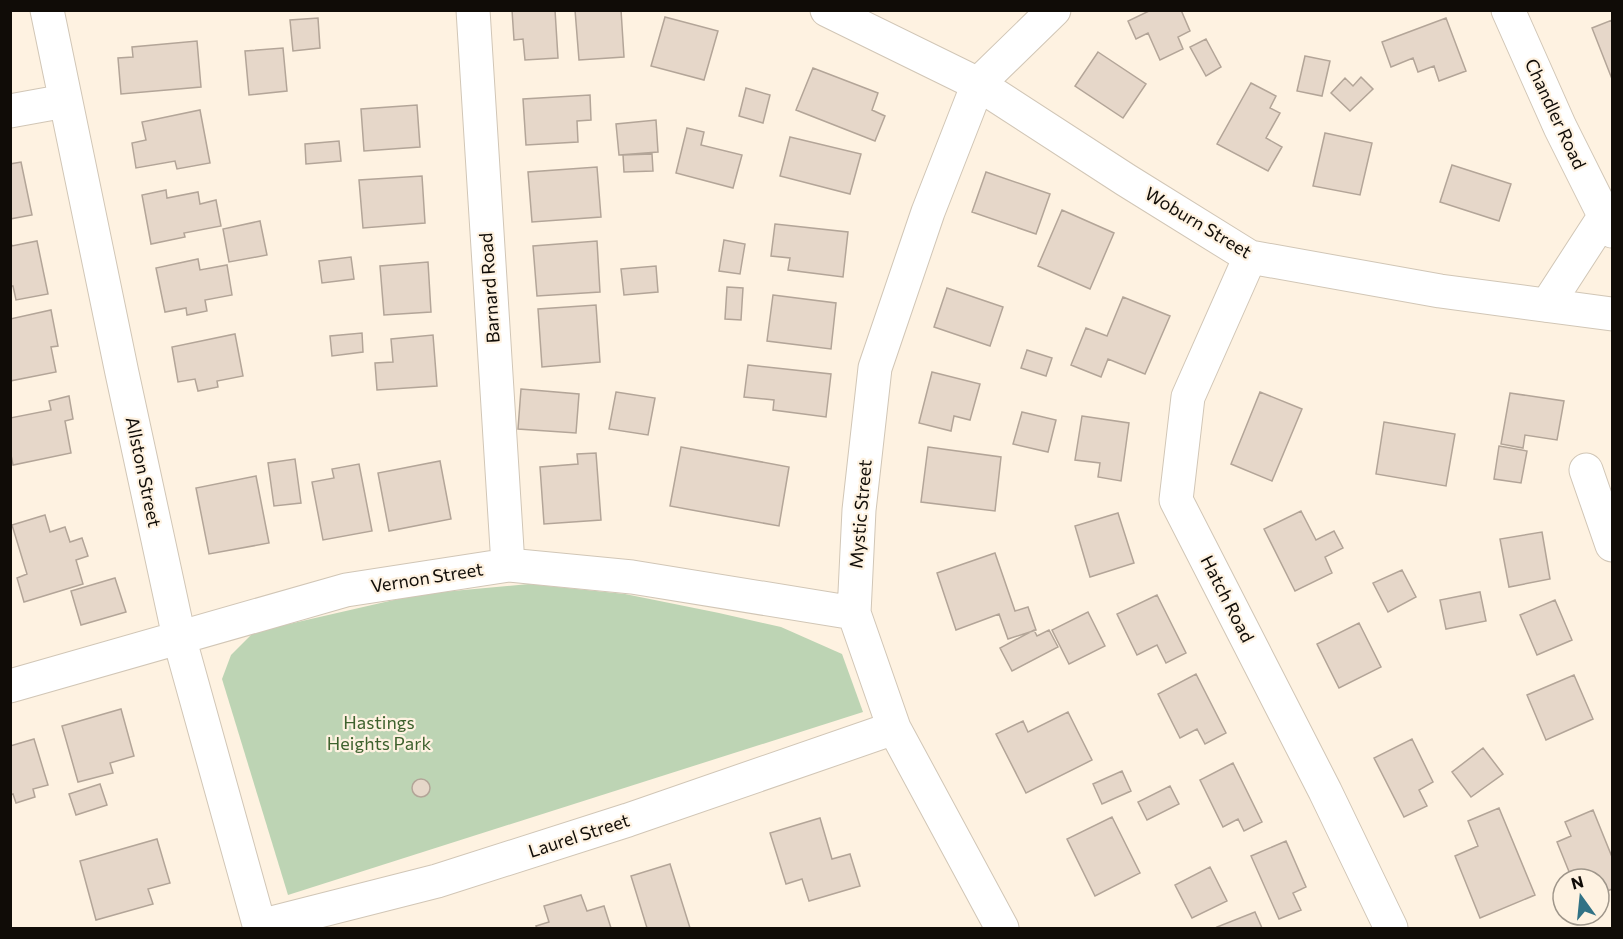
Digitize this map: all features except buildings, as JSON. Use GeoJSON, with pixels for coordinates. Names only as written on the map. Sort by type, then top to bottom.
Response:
{"type":"FeatureCollection","features":[{"type":"Feature","properties":{"kind":"street","name":"Allston Street"},"geometry":{"type":"LineString","coordinates":[[47,10],[179,637],[260,927]]}},
{"type":"Feature","properties":{"kind":"street","name":"Barnard Road"},"geometry":{"type":"LineString","coordinates":[[473,10],[508,565]]}},
{"type":"Feature","properties":{"kind":"street","name":"Woburn Street"},"geometry":{"type":"LineString","coordinates":[[827,10],[978,84],[1250,257],[1440,291],[1612,314]]}},
{"type":"Feature","properties":{"kind":"street"},"geometry":{"type":"LineString","coordinates":[[978,84],[1054,10]]}},
{"type":"Feature","properties":{"kind":"street","name":"Chandler Road"},"geometry":{"type":"LineString","coordinates":[[1508,10],[1560,127],[1608,224],[1547,305]]}},
{"type":"Feature","properties":{"kind":"street","name":"Mystic Street"},"geometry":{"type":"LineString","coordinates":[[978,84],[928,212],[875,368],[859,510],[854,614],[894,728],[1002,928]]}},
{"type":"Feature","properties":{"kind":"street"},"geometry":{"type":"LineString","coordinates":[[10,111],[65,101]]}},
{"type":"Feature","properties":{"kind":"street","name":"Hatch Road"},"geometry":{"type":"LineString","coordinates":[[1250,257],[1188,397],[1176,500],[1391,928]]}},
{"type":"Feature","properties":{"kind":"street"},"geometry":{"type":"LineString","coordinates":[[1586,470],[1612,544]]}},
{"type":"Feature","properties":{"kind":"street","name":"Vernon Street"},"geometry":{"type":"LineString","coordinates":[[10,686],[346,590],[508,565],[632,577],[854,614]]}},
{"type":"Feature","properties":{"kind":"street","name":"Laurel Street"},"geometry":{"type":"LineString","coordinates":[[260,927],[437,881],[628,820],[894,728]]}},
{"type":"Feature","properties":{"kind":"green space","name":"Hastings Heights Park"},"geometry":{"type":"Polygon","coordinates":[[[529,584],[625,594],[781,627],[842,654],[863,712],[288,895],[222,679],[231,655],[254,632],[420,594],[529,584]]]}}]}
